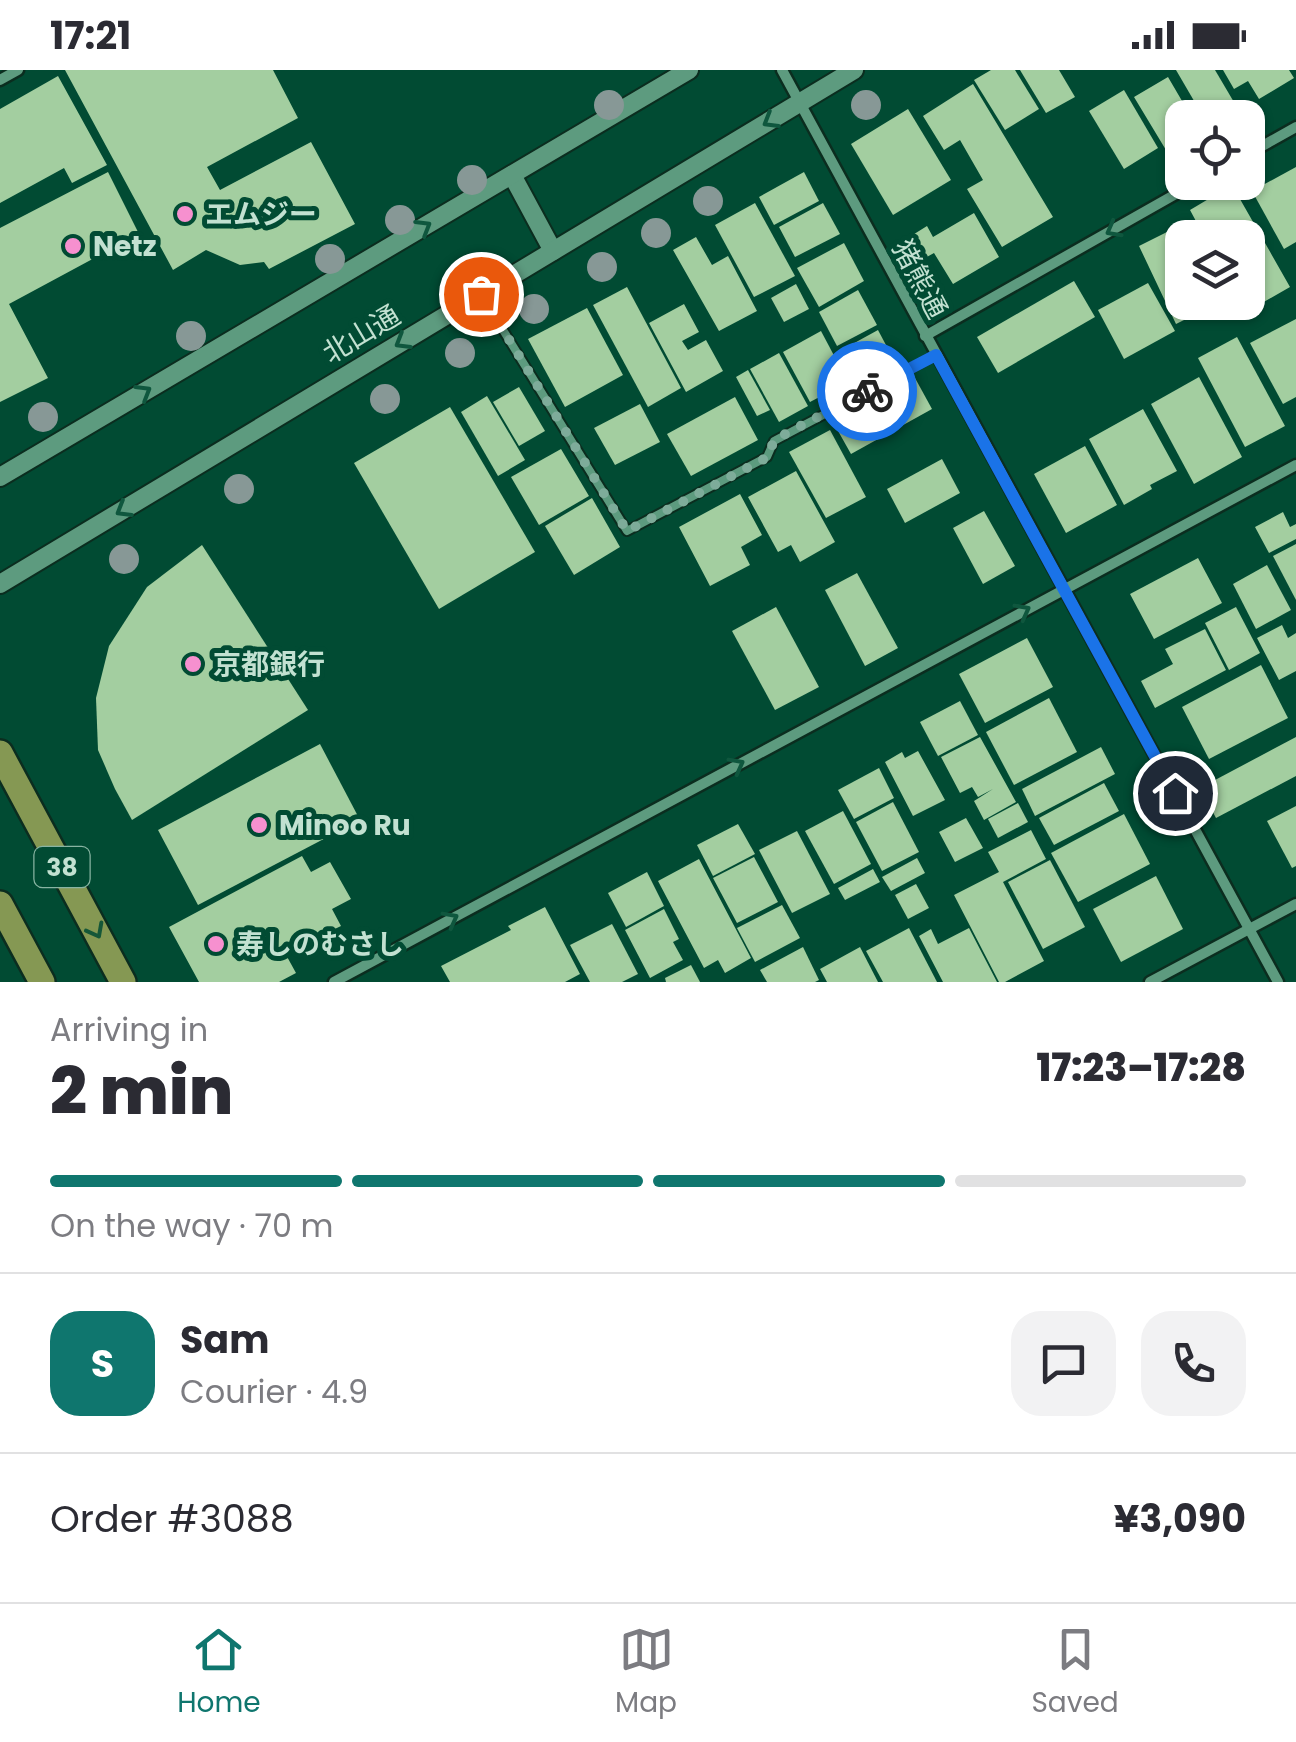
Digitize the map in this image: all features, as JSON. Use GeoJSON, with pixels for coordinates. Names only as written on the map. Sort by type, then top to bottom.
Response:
{"type":"FeatureCollection","features":[{"type":"Feature","properties":{"kind":"main road","name":"38"},"geometry":{"type":"LineString","coordinates":[[0,753],[123,982]]}},
{"type":"Feature","properties":{"kind":"main road","name":"38"},"geometry":{"type":"LineString","coordinates":[[0,904],[42,982]]}},
{"type":"Feature","properties":{"kind":"street"},"geometry":{"type":"LineString","coordinates":[[0,80],[18,70]]}},
{"type":"Feature","properties":{"kind":"street"},"geometry":{"type":"LineString","coordinates":[[0,477],[689,70]]}},
{"type":"Feature","properties":{"kind":"street","name":"猪熊通"},"geometry":{"type":"LineString","coordinates":[[782,70],[1278,982]]}},
{"type":"Feature","properties":{"kind":"street","name":"北山通"},"geometry":{"type":"LineString","coordinates":[[0,584],[854,70]]}},
{"type":"Feature","properties":{"kind":"street"},"geometry":{"type":"LineString","coordinates":[[1265,144],[1296,127]]}},
{"type":"Feature","properties":{"kind":"street"},"geometry":{"type":"LineString","coordinates":[[512,175],[553,252]]}},
{"type":"Feature","properties":{"kind":"street"},"geometry":{"type":"LineString","coordinates":[[925,336],[1166,200]]}},
{"type":"Feature","properties":{"kind":"street"},"geometry":{"type":"LineString","coordinates":[[334,982],[1296,465]]}},
{"type":"Feature","properties":{"kind":"street"},"geometry":{"type":"LineString","coordinates":[[1150,982],[1296,904]]}},
{"type":"Feature","properties":{"kind":"lane"},"geometry":{"type":"LineString","coordinates":[[481,294],[627,531],[768,457],[774,440],[936,355]]}},
{"type":"Feature","properties":{"kind":"building"},"geometry":{"type":"Polygon","coordinates":[[[65,70],[273,70],[298,118],[207,167],[220,190],[311,142],[355,224],[269,269],[264,262],[240,265],[206,250],[173,270],[65,70]]]}},
{"type":"Feature","properties":{"kind":"building"},"geometry":{"type":"Polygon","coordinates":[[[991,70],[1015,70],[1039,109],[1005,130],[974,80],[991,70]]]}},
{"type":"Feature","properties":{"kind":"building"},"geometry":{"type":"Polygon","coordinates":[[[1020,70],[1059,70],[1075,97],[1046,113],[1020,70]]]}},
{"type":"Feature","properties":{"kind":"building"},"geometry":{"type":"Polygon","coordinates":[[[1176,70],[1215,70],[1233,100],[1194,100],[1176,70]]]}},
{"type":"Feature","properties":{"kind":"building"},"geometry":{"type":"Polygon","coordinates":[[[1223,70],[1289,70],[1294,78],[1259,99],[1248,81],[1234,89],[1223,70]]]}},
{"type":"Feature","properties":{"kind":"building"},"geometry":{"type":"Polygon","coordinates":[[[58,76],[107,165],[72,183],[64,168],[0,203],[0,109],[58,76]]]}},
{"type":"Feature","properties":{"kind":"building"},"geometry":{"type":"Polygon","coordinates":[[[1168,77],[1181,100],[1165,100],[1165,148],[1134,97],[1168,77]]]}},
{"type":"Feature","properties":{"kind":"building"},"geometry":{"type":"Polygon","coordinates":[[[973,84],[1053,217],[1002,247],[967,189],[983,180],[960,140],[944,150],[923,116],[973,84]]]}},
{"type":"Feature","properties":{"kind":"building"},"geometry":{"type":"Polygon","coordinates":[[[1124,90],[1158,148],[1124,169],[1089,111],[1124,90]]]}},
{"type":"Feature","properties":{"kind":"building"},"geometry":{"type":"Polygon","coordinates":[[[908,109],[951,180],[893,215],[851,144],[908,109]]]}},
{"type":"Feature","properties":{"kind":"building"},"geometry":{"type":"Polygon","coordinates":[[[1296,167],[1296,242],[1284,249],[1257,200],[1265,200],[1265,184],[1296,167]]]}},
{"type":"Feature","properties":{"kind":"building"},"geometry":{"type":"Polygon","coordinates":[[[108,172],[139,234],[9,304],[48,378],[0,402],[0,228],[108,172]]]}},
{"type":"Feature","properties":{"kind":"building"},"geometry":{"type":"Polygon","coordinates":[[[804,172],[819,201],[774,225],[759,197],[804,172]]]}},
{"type":"Feature","properties":{"kind":"building"},"geometry":{"type":"Polygon","coordinates":[[[1207,200],[1241,200],[1252,220],[1195,220],[1190,210],[1207,200]]]}},
{"type":"Feature","properties":{"kind":"building"},"geometry":{"type":"Polygon","coordinates":[[[755,203],[795,276],[754,297],[715,225],[755,203]]]}},
{"type":"Feature","properties":{"kind":"building"},"geometry":{"type":"Polygon","coordinates":[[[823,203],[840,234],[795,257],[779,227],[823,203]]]}},
{"type":"Feature","properties":{"kind":"building"},"geometry":{"type":"Polygon","coordinates":[[[974,213],[999,257],[953,284],[934,253],[916,263],[903,241],[927,226],[933,237],[974,213]]]}},
{"type":"Feature","properties":{"kind":"building"},"geometry":{"type":"Polygon","coordinates":[[[1165,233],[1165,301],[1139,246],[1165,233]]]}},
{"type":"Feature","properties":{"kind":"building"},"geometry":{"type":"Polygon","coordinates":[[[696,237],[712,265],[728,256],[757,311],[719,331],[673,250],[696,237]]]}},
{"type":"Feature","properties":{"kind":"building"},"geometry":{"type":"Polygon","coordinates":[[[844,243],[864,281],[819,307],[797,268],[844,243]]]}},
{"type":"Feature","properties":{"kind":"building"},"geometry":{"type":"Polygon","coordinates":[[[1265,243],[1290,287],[1265,301],[1265,243]]]}},
{"type":"Feature","properties":{"kind":"building"},"geometry":{"type":"Polygon","coordinates":[[[1074,281],[1095,317],[998,373],[977,337],[1074,281]]]}},
{"type":"Feature","properties":{"kind":"building"},"geometry":{"type":"Polygon","coordinates":[[[1148,283],[1165,320],[1175,331],[1124,359],[1098,310],[1148,283]]]}},
{"type":"Feature","properties":{"kind":"building"},"geometry":{"type":"Polygon","coordinates":[[[796,284],[809,309],[784,322],[771,298],[796,284]]]}},
{"type":"Feature","properties":{"kind":"building"},"geometry":{"type":"Polygon","coordinates":[[[627,287],[681,388],[648,407],[593,305],[627,287]]]}},
{"type":"Feature","properties":{"kind":"building"},"geometry":{"type":"Polygon","coordinates":[[[858,290],[877,325],[837,346],[819,312],[858,290]]]}},
{"type":"Feature","properties":{"kind":"building"},"geometry":{"type":"Polygon","coordinates":[[[684,304],[699,332],[682,341],[688,350],[706,340],[723,371],[686,392],[649,323],[684,304]]]}},
{"type":"Feature","properties":{"kind":"building"},"geometry":{"type":"Polygon","coordinates":[[[587,308],[623,375],[565,407],[528,339],[587,308]]]}},
{"type":"Feature","properties":{"kind":"building"},"geometry":{"type":"Polygon","coordinates":[[[1296,319],[1296,397],[1283,404],[1250,343],[1296,319]]]}},
{"type":"Feature","properties":{"kind":"building"},"geometry":{"type":"Polygon","coordinates":[[[878,330],[896,364],[857,386],[838,352],[878,330]]]}},
{"type":"Feature","properties":{"kind":"building"},"geometry":{"type":"Polygon","coordinates":[[[821,331],[848,382],[810,402],[783,352],[821,331]]]}},
{"type":"Feature","properties":{"kind":"building"},"geometry":{"type":"Polygon","coordinates":[[[1237,337],[1285,426],[1245,447],[1198,358],[1237,337]]]}},
{"type":"Feature","properties":{"kind":"building"},"geometry":{"type":"Polygon","coordinates":[[[779,353],[808,406],[779,422],[750,369],[779,353]]]}},
{"type":"Feature","properties":{"kind":"building"},"geometry":{"type":"Polygon","coordinates":[[[748,370],[770,410],[757,416],[736,377],[748,370]]]}},
{"type":"Feature","properties":{"kind":"building"},"geometry":{"type":"Polygon","coordinates":[[[1199,377],[1242,457],[1194,484],[1151,404],[1199,377]]]}},
{"type":"Feature","properties":{"kind":"building"},"geometry":{"type":"Polygon","coordinates":[[[915,378],[932,409],[851,454],[833,422],[915,378]]]}},
{"type":"Feature","properties":{"kind":"building"},"geometry":{"type":"Polygon","coordinates":[[[519,387],[545,431],[519,446],[493,402],[519,387]]]}},
{"type":"Feature","properties":{"kind":"building"},"geometry":{"type":"Polygon","coordinates":[[[487,396],[525,460],[498,476],[461,412],[487,396]]]}},
{"type":"Feature","properties":{"kind":"building"},"geometry":{"type":"Polygon","coordinates":[[[735,397],[758,440],[691,476],[667,434],[735,397]]]}},
{"type":"Feature","properties":{"kind":"building"},"geometry":{"type":"Polygon","coordinates":[[[640,404],[660,442],[615,465],[594,428],[640,404]]]}},
{"type":"Feature","properties":{"kind":"building"},"geometry":{"type":"Polygon","coordinates":[[[450,407],[535,552],[439,609],[354,463],[450,407]]]}},
{"type":"Feature","properties":{"kind":"building"},"geometry":{"type":"Polygon","coordinates":[[[1143,409],[1177,471],[1124,505],[1089,439],[1143,409]]]}},
{"type":"Feature","properties":{"kind":"building"},"geometry":{"type":"Polygon","coordinates":[[[830,430],[866,497],[826,518],[789,452],[830,430]]]}},
{"type":"Feature","properties":{"kind":"building"},"geometry":{"type":"Polygon","coordinates":[[[1085,446],[1117,505],[1066,533],[1034,474],[1085,446]]]}},
{"type":"Feature","properties":{"kind":"building"},"geometry":{"type":"Polygon","coordinates":[[[561,449],[589,496],[539,525],[511,477],[561,449]]]}},
{"type":"Feature","properties":{"kind":"building"},"geometry":{"type":"Polygon","coordinates":[[[942,459],[960,493],[905,523],[887,489],[942,459]]]}},
{"type":"Feature","properties":{"kind":"building"},"geometry":{"type":"Polygon","coordinates":[[[796,471],[835,542],[800,562],[791,545],[778,552],[748,497],[796,471]]]}},
{"type":"Feature","properties":{"kind":"building"},"geometry":{"type":"Polygon","coordinates":[[[740,494],[762,535],[741,547],[750,565],[710,586],[679,527],[740,494]]]}},
{"type":"Feature","properties":{"kind":"building"},"geometry":{"type":"Polygon","coordinates":[[[592,498],[620,547],[574,575],[545,526],[592,498]]]}},
{"type":"Feature","properties":{"kind":"building"},"geometry":{"type":"Polygon","coordinates":[[[984,511],[1015,566],[983,584],[953,528],[984,511]]]}},
{"type":"Feature","properties":{"kind":"building"},"geometry":{"type":"Polygon","coordinates":[[[1283,512],[1290,527],[1296,524],[1296,539],[1269,553],[1255,527],[1283,512]]]}},
{"type":"Feature","properties":{"kind":"building"},"geometry":{"type":"Polygon","coordinates":[[[1296,544],[1296,600],[1273,556],[1296,544]]]}},
{"type":"Feature","properties":{"kind":"building"},"geometry":{"type":"Polygon","coordinates":[[[202,545],[308,710],[132,820],[98,750],[96,698],[109,646],[147,587],[202,545]]]}},
{"type":"Feature","properties":{"kind":"building"},"geometry":{"type":"Polygon","coordinates":[[[1198,558],[1222,603],[1154,639],[1130,594],[1198,558]]]}},
{"type":"Feature","properties":{"kind":"building"},"geometry":{"type":"Polygon","coordinates":[[[1267,565],[1291,610],[1256,629],[1233,584],[1267,565]]]}},
{"type":"Feature","properties":{"kind":"building"},"geometry":{"type":"Polygon","coordinates":[[[857,573],[898,648],[865,666],[825,590],[857,573]]]}},
{"type":"Feature","properties":{"kind":"building"},"geometry":{"type":"Polygon","coordinates":[[[776,607],[819,687],[775,710],[732,631],[776,607]]]}},
{"type":"Feature","properties":{"kind":"building"},"geometry":{"type":"Polygon","coordinates":[[[1236,607],[1260,653],[1229,670],[1205,623],[1236,607]]]}},
{"type":"Feature","properties":{"kind":"building"},"geometry":{"type":"Polygon","coordinates":[[[1282,625],[1288,638],[1296,633],[1296,671],[1279,680],[1257,638],[1282,625]]]}},
{"type":"Feature","properties":{"kind":"building"},"geometry":{"type":"Polygon","coordinates":[[[1205,629],[1226,670],[1155,708],[1141,681],[1173,664],[1165,649],[1205,629]]]}},
{"type":"Feature","properties":{"kind":"building"},"geometry":{"type":"Polygon","coordinates":[[[1027,638],[1053,687],[985,723],[959,674],[1027,638]]]}},
{"type":"Feature","properties":{"kind":"building"},"geometry":{"type":"Polygon","coordinates":[[[1261,665],[1288,718],[1209,759],[1182,707],[1261,665]]]}},
{"type":"Feature","properties":{"kind":"building"},"geometry":{"type":"Polygon","coordinates":[[[1049,698],[1077,752],[1014,785],[986,732],[1049,698]]]}},
{"type":"Feature","properties":{"kind":"building"},"geometry":{"type":"Polygon","coordinates":[[[960,701],[978,735],[938,756],[920,722],[960,701]]]}},
{"type":"Feature","properties":{"kind":"building"},"geometry":{"type":"Polygon","coordinates":[[[980,737],[1016,802],[984,820],[974,801],[993,789],[978,797],[972,787],[960,793],[941,757],[980,737]]]}},
{"type":"Feature","properties":{"kind":"building"},"geometry":{"type":"Polygon","coordinates":[[[1296,737],[1296,776],[1216,818],[1200,788],[1296,737]]]}},
{"type":"Feature","properties":{"kind":"building","name":"Minoo Ru"},"geometry":{"type":"Polygon","coordinates":[[[320,744],[360,820],[198,905],[158,830],[320,744]]]}},
{"type":"Feature","properties":{"kind":"building"},"geometry":{"type":"Polygon","coordinates":[[[1101,747],[1115,774],[1035,816],[1022,789],[1101,747]]]}},
{"type":"Feature","properties":{"kind":"building"},"geometry":{"type":"Polygon","coordinates":[[[918,751],[945,800],[913,816],[885,762],[902,752],[905,758],[918,751]]]}},
{"type":"Feature","properties":{"kind":"building"},"geometry":{"type":"Polygon","coordinates":[[[879,768],[894,798],[854,819],[838,790],[879,768]]]}},
{"type":"Feature","properties":{"kind":"building"},"geometry":{"type":"Polygon","coordinates":[[[1104,783],[1119,811],[1054,845],[1039,818],[1104,783]]]}},
{"type":"Feature","properties":{"kind":"building"},"geometry":{"type":"Polygon","coordinates":[[[893,802],[919,852],[882,871],[856,822],[893,802]]]}},
{"type":"Feature","properties":{"kind":"building"},"geometry":{"type":"Polygon","coordinates":[[[1018,803],[1028,822],[998,838],[988,819],[1018,803]]]}},
{"type":"Feature","properties":{"kind":"building"},"geometry":{"type":"Polygon","coordinates":[[[1296,806],[1296,866],[1292,868],[1267,821],[1296,806]]]}},
{"type":"Feature","properties":{"kind":"building"},"geometry":{"type":"Polygon","coordinates":[[[843,811],[871,864],[834,884],[805,831],[843,811]]]}},
{"type":"Feature","properties":{"kind":"building"},"geometry":{"type":"Polygon","coordinates":[[[1124,814],[1150,864],[1078,902],[1051,853],[1124,814]]]}},
{"type":"Feature","properties":{"kind":"building"},"geometry":{"type":"Polygon","coordinates":[[[966,818],[983,848],[955,862],[939,832],[966,818]]]}},
{"type":"Feature","properties":{"kind":"building"},"geometry":{"type":"Polygon","coordinates":[[[738,824],[755,854],[713,876],[697,845],[738,824]]]}},
{"type":"Feature","properties":{"kind":"building"},"geometry":{"type":"Polygon","coordinates":[[[1031,830],[1046,859],[1003,882],[1044,961],[999,982],[954,895],[999,872],[988,852],[1031,830]]]}},
{"type":"Feature","properties":{"kind":"building"},"geometry":{"type":"Polygon","coordinates":[[[797,831],[830,894],[792,913],[759,850],[797,831]]]}},
{"type":"Feature","properties":{"kind":"building"},"geometry":{"type":"Polygon","coordinates":[[[302,856],[311,872],[330,862],[351,899],[332,909],[341,926],[285,953],[296,973],[279,982],[199,982],[169,927],[302,856]]]}},
{"type":"Feature","properties":{"kind":"building"},"geometry":{"type":"Polygon","coordinates":[[[754,857],[778,902],[737,923],[713,878],[754,857]]]}},
{"type":"Feature","properties":{"kind":"building"},"geometry":{"type":"Polygon","coordinates":[[[917,858],[925,873],[891,891],[882,877],[917,858]]]}},
{"type":"Feature","properties":{"kind":"building"},"geometry":{"type":"Polygon","coordinates":[[[699,859],[751,958],[725,973],[718,960],[704,968],[658,881],[699,859]]]}},
{"type":"Feature","properties":{"kind":"building"},"geometry":{"type":"Polygon","coordinates":[[[1050,860],[1085,927],[1043,949],[1008,882],[1050,860]]]}},
{"type":"Feature","properties":{"kind":"building"},"geometry":{"type":"Polygon","coordinates":[[[873,869],[880,882],[845,900],[838,888],[873,869]]]}},
{"type":"Feature","properties":{"kind":"building"},"geometry":{"type":"Polygon","coordinates":[[[647,872],[664,906],[626,927],[608,893],[647,872]]]}},
{"type":"Feature","properties":{"kind":"building"},"geometry":{"type":"Polygon","coordinates":[[[1156,876],[1183,929],[1121,962],[1093,909],[1156,876]]]}},
{"type":"Feature","properties":{"kind":"building"},"geometry":{"type":"Polygon","coordinates":[[[916,884],[929,908],[908,919],[895,895],[916,884]]]}},
{"type":"Feature","properties":{"kind":"building"},"geometry":{"type":"Polygon","coordinates":[[[782,905],[800,938],[755,962],[737,928],[782,905]]]}},
{"type":"Feature","properties":{"kind":"building"},"geometry":{"type":"Polygon","coordinates":[[[545,907],[580,974],[565,982],[450,982],[441,966],[511,930],[508,926],[545,907]]]}},
{"type":"Feature","properties":{"kind":"building"},"geometry":{"type":"Polygon","coordinates":[[[664,909],[679,939],[673,942],[683,960],[650,978],[625,930],[664,909]]]}},
{"type":"Feature","properties":{"kind":"building"},"geometry":{"type":"Polygon","coordinates":[[[612,924],[638,974],[622,982],[590,982],[570,945],[612,924]]]}},
{"type":"Feature","properties":{"kind":"building"},"geometry":{"type":"Polygon","coordinates":[[[909,928],[937,982],[883,982],[866,951],[909,928]]]}},
{"type":"Feature","properties":{"kind":"building"},"geometry":{"type":"Polygon","coordinates":[[[969,928],[997,982],[943,982],[919,936],[931,929],[938,944],[969,928]]]}},
{"type":"Feature","properties":{"kind":"building"},"geometry":{"type":"Polygon","coordinates":[[[803,947],[819,980],[767,982],[760,970],[803,947]]]}},
{"type":"Feature","properties":{"kind":"building"},"geometry":{"type":"Polygon","coordinates":[[[860,947],[878,982],[827,982],[820,969],[860,947]]]}},
{"type":"Feature","properties":{"kind":"building"},"geometry":{"type":"Polygon","coordinates":[[[691,965],[700,982],[666,982],[665,978],[691,965]]]}},
{"type":"Feature","properties":{"kind":"way so far"},"geometry":{"type":"LineString","coordinates":[[481,294],[627,531],[768,457],[774,440],[867,391]]}},
{"type":"Feature","properties":{"kind":"place","name":"エムジー"},"geometry":{"type":"Point","coordinates":[185,214]}},
{"type":"Feature","properties":{"kind":"place","name":"Netz"},"geometry":{"type":"Point","coordinates":[73,246]}},
{"type":"Feature","properties":{"kind":"place","name":"京都銀行"},"geometry":{"type":"Point","coordinates":[193,664]}},
{"type":"Feature","properties":{"kind":"place","name":"Minoo Ru"},"geometry":{"type":"Point","coordinates":[259,825]}},
{"type":"Feature","properties":{"kind":"place","name":"寿しのむさし"},"geometry":{"type":"Point","coordinates":[216,944]}},
{"type":"Feature","properties":{"kind":"route"},"geometry":{"type":"LineString","coordinates":[[867,391],[936,355],[1175,793]]}}]}
